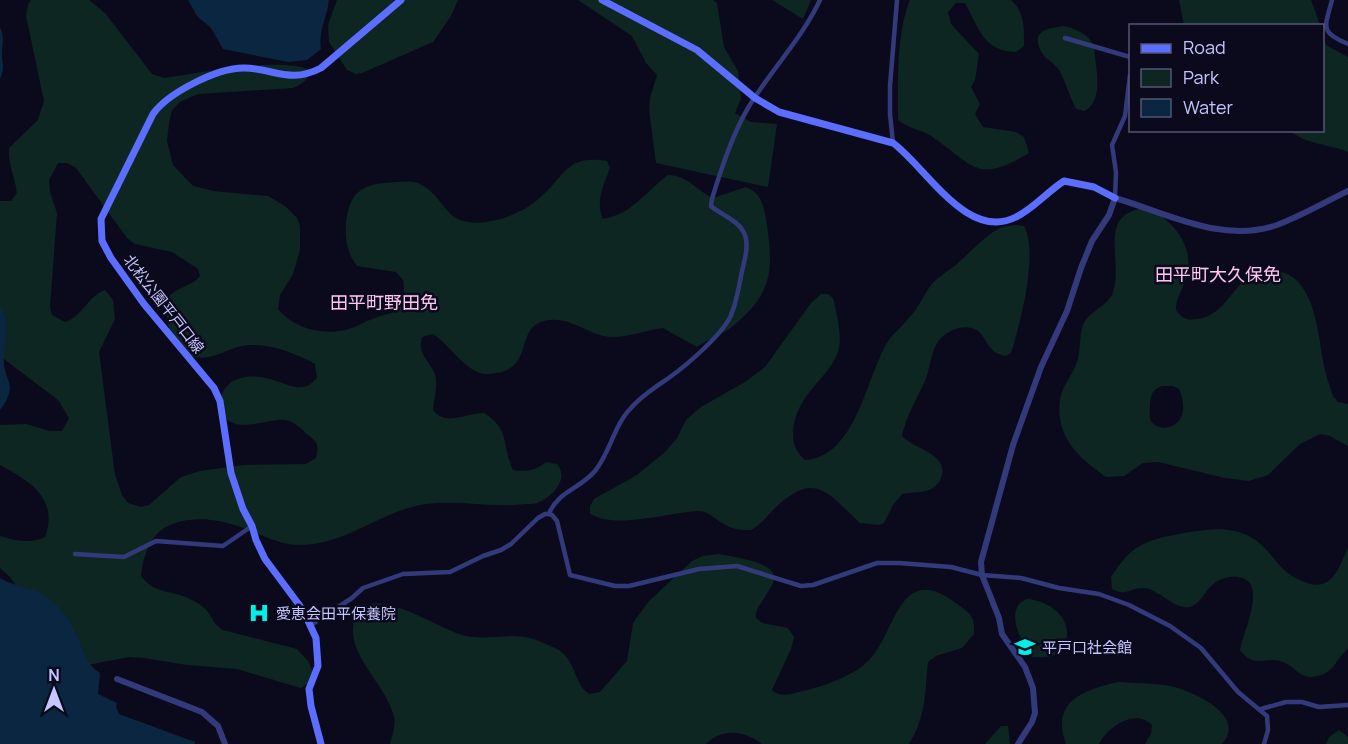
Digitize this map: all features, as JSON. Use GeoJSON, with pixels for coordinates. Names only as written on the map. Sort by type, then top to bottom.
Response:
{"type":"FeatureCollection","features":[{"type":"Feature","properties":{"kind":"main road","name":"北松公園平戸口線"},"geometry":{"type":"LineString","coordinates":[[321,744],[309,698],[309,689],[318,666],[316,638],[303,610],[265,559],[243,509],[226,456],[220,401],[214,388],[144,304],[111,258],[102,241],[101,219],[153,114],[159,105],[171,95],[230,69],[244,68],[290,76],[301,76],[313,72],[401,0]]}},
{"type":"Feature","properties":{"kind":"main road"},"geometry":{"type":"LineString","coordinates":[[602,0],[697,50],[755,99],[779,112],[893,143],[905,151],[966,213],[985,221],[1007,220],[1016,217],[1064,181],[1094,187],[1115,198]]}},
{"type":"Feature","properties":{"kind":"street"},"geometry":{"type":"LineString","coordinates":[[549,514],[558,501],[595,471],[628,410],[693,358],[731,317],[746,253],[746,234],[732,220],[711,206],[716,185],[739,127],[755,99],[796,41],[820,0]]}},
{"type":"Feature","properties":{"kind":"street"},"geometry":{"type":"LineString","coordinates":[[893,143],[890,86],[897,0]]}},
{"type":"Feature","properties":{"kind":"street"},"geometry":{"type":"LineString","coordinates":[[1332,0],[1326,24],[1327,30],[1331,37],[1348,44]]}},
{"type":"Feature","properties":{"kind":"street"},"geometry":{"type":"LineString","coordinates":[[1065,38],[1129,56]]}},
{"type":"Feature","properties":{"kind":"street"},"geometry":{"type":"LineString","coordinates":[[1018,744],[1035,713],[1033,688],[1025,667],[1002,634],[999,618],[982,576],[981,562],[1024,414],[1041,367],[1067,311],[1084,259],[1096,232],[1109,215],[1115,198],[1116,172],[1112,145],[1125,116],[1129,89]]}},
{"type":"Feature","properties":{"kind":"street"},"geometry":{"type":"LineString","coordinates":[[1115,198],[1188,223],[1240,231],[1278,224],[1348,191]]}},
{"type":"Feature","properties":{"kind":"street"},"geometry":{"type":"LineString","coordinates":[[311,625],[363,588],[403,574],[450,572],[483,555],[501,550],[511,544],[538,518],[549,514],[557,522],[570,575],[615,586],[634,586],[720,566],[746,568],[801,586],[813,585],[877,563],[899,563],[951,567],[982,576],[1021,578],[1059,588],[1099,594],[1129,605],[1191,639],[1238,692],[1261,710],[1268,719],[1264,744]]}},
{"type":"Feature","properties":{"kind":"street"},"geometry":{"type":"LineString","coordinates":[[75,554],[124,557],[156,541],[224,546],[252,526]]}},
{"type":"Feature","properties":{"kind":"street"},"geometry":{"type":"LineString","coordinates":[[117,679],[202,712],[218,726],[225,744]]}},
{"type":"Feature","properties":{"kind":"street"},"geometry":{"type":"LineString","coordinates":[[1261,710],[1286,702],[1302,702],[1319,707],[1348,705]]}},
{"type":"Feature","properties":{"kind":"green space"},"geometry":{"type":"Polygon","coordinates":[[[31,0],[89,0],[105,13],[152,74],[164,78],[257,65],[293,66],[308,69],[306,79],[293,88],[198,94],[180,102],[172,110],[167,141],[173,165],[193,186],[213,191],[268,196],[285,206],[297,218],[300,226],[300,250],[293,274],[280,295],[278,309],[292,322],[301,326],[330,332],[349,329],[394,312],[402,304],[403,280],[396,272],[357,266],[347,246],[348,211],[355,195],[361,190],[376,184],[416,182],[431,191],[454,217],[472,223],[486,222],[525,209],[546,193],[566,170],[581,161],[607,161],[610,168],[600,200],[603,219],[631,207],[668,175],[686,180],[713,198],[746,187],[752,190],[762,202],[767,225],[770,256],[767,282],[746,315],[729,329],[697,347],[663,328],[609,337],[561,321],[544,321],[535,325],[530,331],[515,364],[508,370],[487,374],[471,369],[433,334],[422,337],[422,352],[435,376],[433,410],[438,415],[444,418],[457,418],[484,413],[493,419],[502,432],[513,470],[530,470],[546,462],[557,464],[561,481],[550,496],[538,503],[426,504],[394,513],[333,539],[300,545],[270,539],[242,527],[200,519],[168,526],[156,535],[144,561],[141,576],[146,582],[157,589],[181,595],[199,604],[215,624],[223,630],[297,649],[308,661],[313,672],[313,680],[301,688],[237,669],[187,665],[144,658],[129,657],[78,667],[50,634],[10,577],[0,568],[0,536],[22,541],[45,537],[48,512],[45,502],[31,485],[0,465],[0,425],[26,424],[50,431],[62,431],[69,418],[58,400],[0,356],[0,201],[11,201],[17,193],[9,148],[38,120],[44,101],[26,16],[31,0]],[[58,163],[49,180],[50,192],[57,213],[50,307],[52,315],[65,322],[76,316],[94,297],[105,290],[113,300],[115,319],[99,352],[115,475],[122,495],[128,503],[141,507],[149,505],[181,477],[200,471],[244,465],[306,464],[316,458],[316,442],[295,424],[285,420],[241,425],[233,423],[226,419],[221,405],[225,388],[238,379],[252,376],[303,387],[317,378],[315,364],[283,350],[258,345],[241,346],[203,358],[185,353],[171,333],[166,304],[173,293],[200,276],[198,269],[172,252],[135,244],[127,238],[76,168],[67,163],[58,163]]]}},
{"type":"Feature","properties":{"kind":"green space"},"geometry":{"type":"Polygon","coordinates":[[[337,0],[458,0],[451,16],[433,42],[356,74],[347,70],[329,42],[328,25],[337,0]]]}},
{"type":"Feature","properties":{"kind":"green space"},"geometry":{"type":"Polygon","coordinates":[[[578,0],[713,0],[717,3],[724,47],[738,71],[741,99],[735,113],[751,122],[777,124],[768,187],[656,163],[649,110],[657,75],[646,63],[632,36],[578,0]]]}},
{"type":"Feature","properties":{"kind":"green space"},"geometry":{"type":"Polygon","coordinates":[[[772,0],[811,0],[803,19],[772,0]]]}},
{"type":"Feature","properties":{"kind":"green space"},"geometry":{"type":"Polygon","coordinates":[[[910,0],[1011,0],[1016,5],[1023,21],[1024,46],[1016,52],[1005,51],[989,43],[965,3],[956,3],[948,12],[951,24],[979,54],[975,80],[971,87],[980,104],[975,114],[983,127],[1016,132],[1024,137],[1029,153],[997,168],[976,167],[967,163],[931,136],[898,120],[900,43],[905,13],[910,0]]]}},
{"type":"Feature","properties":{"kind":"green space"},"geometry":{"type":"Polygon","coordinates":[[[1179,0],[1311,0],[1320,24],[1184,24],[1179,0]]]}},
{"type":"Feature","properties":{"kind":"green space"},"geometry":{"type":"Polygon","coordinates":[[[1065,26],[1087,36],[1094,49],[1097,91],[1091,106],[1085,111],[1076,109],[1059,70],[1044,55],[1039,46],[1039,35],[1042,32],[1065,26]]]}},
{"type":"Feature","properties":{"kind":"green space"},"geometry":{"type":"Polygon","coordinates":[[[1324,38],[1326,45],[1348,57],[1348,152],[1306,140],[1288,132],[1324,132],[1324,38]]]}},
{"type":"Feature","properties":{"kind":"green space"},"geometry":{"type":"Polygon","coordinates":[[[1148,208],[1168,222],[1182,239],[1188,260],[1188,272],[1177,300],[1176,310],[1186,319],[1207,317],[1253,274],[1273,270],[1288,274],[1295,279],[1308,296],[1312,306],[1325,370],[1333,396],[1338,402],[1348,404],[1348,446],[1330,436],[1320,434],[1300,444],[1268,475],[1249,481],[1225,478],[1158,462],[1143,463],[1124,476],[1106,477],[1076,452],[1069,443],[1060,421],[1061,395],[1077,362],[1083,325],[1088,317],[1111,297],[1113,292],[1117,228],[1122,218],[1132,211],[1148,208]],[[1162,386],[1152,395],[1150,419],[1160,427],[1167,428],[1174,425],[1183,413],[1183,402],[1179,389],[1173,386],[1162,386]]]}},
{"type":"Feature","properties":{"kind":"green space"},"geometry":{"type":"Polygon","coordinates":[[[1024,226],[1030,253],[1026,289],[1011,353],[1006,356],[999,354],[990,347],[977,330],[967,327],[947,334],[936,345],[927,376],[902,436],[930,453],[941,463],[941,478],[931,489],[902,494],[893,505],[884,523],[879,525],[860,523],[830,495],[811,488],[789,496],[751,530],[731,527],[700,511],[628,520],[600,518],[590,513],[590,506],[594,499],[637,475],[665,452],[677,438],[686,420],[701,407],[745,382],[765,367],[811,303],[821,294],[828,294],[833,298],[837,316],[839,348],[829,368],[800,406],[793,432],[795,447],[805,460],[822,456],[848,431],[887,343],[915,311],[931,285],[992,233],[1002,227],[1024,226]]]}},
{"type":"Feature","properties":{"kind":"green space"},"geometry":{"type":"Polygon","coordinates":[[[1219,529],[1249,536],[1265,548],[1288,574],[1314,585],[1328,582],[1333,577],[1348,548],[1348,649],[1330,670],[1321,675],[1308,677],[1277,660],[1256,661],[1245,656],[1240,650],[1253,597],[1252,587],[1247,580],[1238,577],[1221,579],[1190,607],[1172,603],[1149,589],[1139,588],[1121,592],[1112,589],[1111,577],[1120,564],[1135,549],[1147,542],[1167,536],[1219,529]]]}},
{"type":"Feature","properties":{"kind":"green space"},"geometry":{"type":"Polygon","coordinates":[[[719,554],[759,563],[772,571],[774,579],[757,610],[756,618],[762,623],[788,628],[794,637],[791,649],[772,690],[784,695],[824,685],[859,669],[872,657],[895,615],[912,594],[924,590],[938,593],[969,613],[974,623],[974,634],[962,648],[936,656],[928,662],[922,714],[909,744],[762,744],[749,736],[727,733],[719,735],[706,744],[390,744],[394,730],[391,708],[358,653],[354,640],[355,617],[366,605],[378,603],[392,606],[466,636],[518,636],[541,642],[555,648],[568,658],[581,685],[590,694],[600,692],[627,661],[633,623],[649,601],[692,561],[703,556],[719,554]]]}},
{"type":"Feature","properties":{"kind":"green space"},"geometry":{"type":"Polygon","coordinates":[[[1027,599],[1050,606],[1057,611],[1066,624],[1065,643],[1055,655],[1032,657],[1023,643],[1015,617],[1020,603],[1027,599]]]}},
{"type":"Feature","properties":{"kind":"green space"},"geometry":{"type":"Polygon","coordinates":[[[1118,682],[1164,685],[1191,693],[1223,714],[1228,723],[1228,733],[1222,744],[1145,744],[1151,734],[1152,725],[1138,718],[1123,721],[1109,731],[1099,744],[1066,744],[1062,729],[1066,708],[1082,694],[1118,682]]]}},
{"type":"Feature","properties":{"kind":"green space"},"geometry":{"type":"Polygon","coordinates":[[[1001,726],[1008,726],[1010,744],[985,744],[1001,726]]]}},
{"type":"Feature","properties":{"kind":"green space"},"geometry":{"type":"Polygon","coordinates":[[[1339,730],[1348,737],[1348,744],[1326,744],[1329,737],[1339,730]]]}},
{"type":"Feature","properties":{"kind":"water"},"geometry":{"type":"Polygon","coordinates":[[[188,0],[329,0],[320,43],[321,49],[307,60],[288,62],[223,49],[211,28],[197,16],[188,0]]]}},
{"type":"Feature","properties":{"kind":"water"},"geometry":{"type":"Polygon","coordinates":[[[0,27],[3,38],[3,67],[0,79],[0,27]]]}},
{"type":"Feature","properties":{"kind":"water"},"geometry":{"type":"Polygon","coordinates":[[[0,306],[6,321],[4,363],[10,387],[8,397],[0,410],[0,306]]]}},
{"type":"Feature","properties":{"kind":"water"},"geometry":{"type":"Polygon","coordinates":[[[0,578],[48,597],[60,609],[74,629],[88,661],[100,673],[98,694],[117,703],[119,714],[195,742],[195,744],[0,744],[0,578]]]}},
{"type":"Feature","properties":{"kind":"place","name":"愛恵会田平保養院"},"geometry":{"type":"Point","coordinates":[259,613]}},
{"type":"Feature","properties":{"kind":"place","name":"平戸口社会館"},"geometry":{"type":"Point","coordinates":[1025,647]}},
{"type":"Feature","properties":{"kind":"district","name":"田平町大久保免"},"geometry":{"type":"Point","coordinates":[1218,274]}},
{"type":"Feature","properties":{"kind":"district","name":"田平町野田免"},"geometry":{"type":"Point","coordinates":[384,302]}}]}
